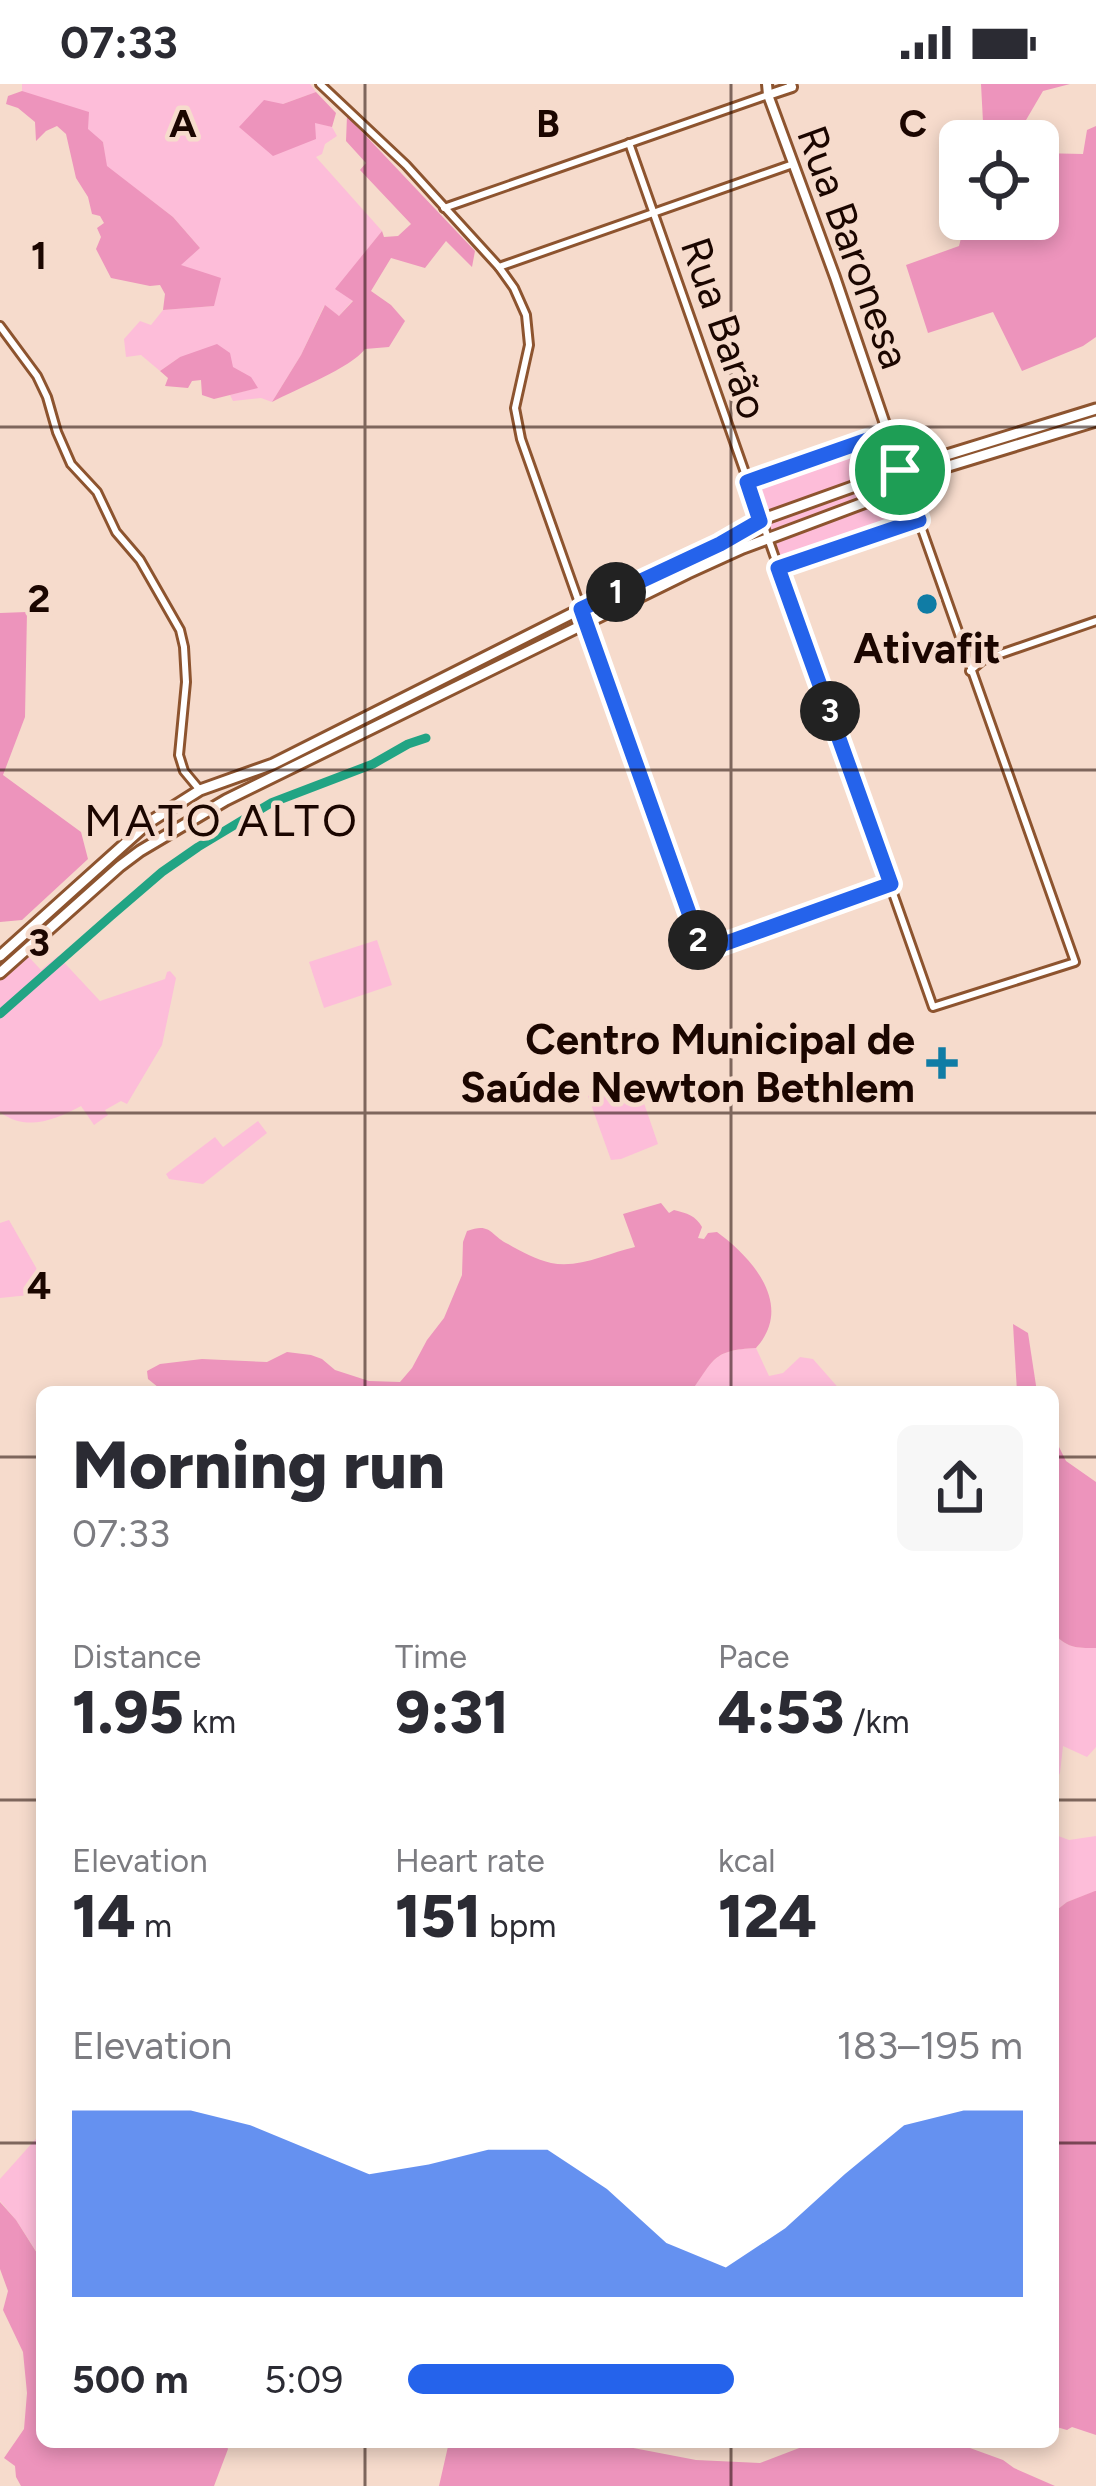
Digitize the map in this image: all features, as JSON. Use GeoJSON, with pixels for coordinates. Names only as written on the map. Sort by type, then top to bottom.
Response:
{"type":"FeatureCollection","features":[{"type":"Feature","properties":{"kind":"main road"},"geometry":{"type":"LineString","coordinates":[[767,90],[791,84]]}},
{"type":"Feature","properties":{"kind":"main road","name":"Rua Baronesa"},"geometry":{"type":"LineString","coordinates":[[767,90],[907,486]]}},
{"type":"Feature","properties":{"kind":"main road"},"geometry":{"type":"LineString","coordinates":[[0,956],[148,823],[200,790],[273,764],[760,521],[900,470],[1096,409]]}},
{"type":"Feature","properties":{"kind":"main road"},"geometry":{"type":"LineString","coordinates":[[0,973],[140,851],[226,800],[734,552],[942,468],[1096,421]]}},
{"type":"Feature","properties":{"kind":"street"},"geometry":{"type":"LineString","coordinates":[[320,84],[406,165],[499,267],[521,301],[529,329],[529,356],[514,408],[519,434],[700,944],[718,946]]}},
{"type":"Feature","properties":{"kind":"street"},"geometry":{"type":"LineString","coordinates":[[444,208],[767,90]]}},
{"type":"Feature","properties":{"kind":"street","name":"Rua Barão"},"geometry":{"type":"LineString","coordinates":[[629,143],[933,1007]]}},
{"type":"Feature","properties":{"kind":"street"},"geometry":{"type":"LineString","coordinates":[[499,267],[793,164]]}},
{"type":"Feature","properties":{"kind":"street"},"geometry":{"type":"LineString","coordinates":[[0,326],[37,376],[71,464],[97,492],[116,532],[140,560],[180,630],[186,682],[179,755],[184,771],[200,790]]}},
{"type":"Feature","properties":{"kind":"street"},"geometry":{"type":"LineString","coordinates":[[747,482],[887,433]]}},
{"type":"Feature","properties":{"kind":"street","name":"Rua Baronesa"},"geometry":{"type":"LineString","coordinates":[[907,486],[1075,962],[933,1007]]}},
{"type":"Feature","properties":{"kind":"street"},"geometry":{"type":"LineString","coordinates":[[778,568],[919,520]]}},
{"type":"Feature","properties":{"kind":"street"},"geometry":{"type":"LineString","coordinates":[[970,671],[983,660],[1096,620]]}},
{"type":"Feature","properties":{"kind":"street"},"geometry":{"type":"LineString","coordinates":[[965,656],[983,660]]}},
{"type":"Feature","properties":{"kind":"street"},"geometry":{"type":"LineString","coordinates":[[705,958],[718,946],[891,884]]}},
{"type":"Feature","properties":{"kind":"shaded area"},"geometry":{"type":"Polygon","coordinates":[[[22,84],[310,84],[316,92],[283,104],[332,127],[337,136],[316,157],[382,231],[336,289],[353,300],[339,316],[324,306],[272,402],[261,398],[233,401],[230,395],[256,388],[243,373],[223,365],[180,357],[160,371],[141,355],[126,357],[124,339],[140,321],[151,325],[163,310],[214,306],[179,264],[200,248],[173,217],[106,166],[103,142],[22,91],[22,84]]]}},
{"type":"Feature","properties":{"kind":"shaded area"},"geometry":{"type":"Polygon","coordinates":[[[981,84],[1070,84],[1043,91],[1026,120],[983,120],[981,84]]]}},
{"type":"Feature","properties":{"kind":"shaded area"},"geometry":{"type":"Polygon","coordinates":[[[22,91],[89,112],[88,129],[103,142],[107,166],[173,217],[200,248],[181,265],[221,278],[214,306],[163,310],[165,294],[160,285],[111,278],[96,249],[101,237],[97,228],[104,223],[92,214],[76,178],[66,134],[57,126],[36,141],[35,122],[6,104],[8,96],[22,91]]]}},
{"type":"Feature","properties":{"kind":"shaded area"},"geometry":{"type":"Polygon","coordinates":[[[316,92],[336,113],[332,127],[315,123],[316,139],[273,156],[239,127],[264,100],[283,104],[316,92]]]}},
{"type":"Feature","properties":{"kind":"shaded area"},"geometry":{"type":"Polygon","coordinates":[[[347,116],[475,251],[472,267],[446,241],[425,268],[391,258],[371,291],[405,321],[389,347],[365,349],[336,371],[272,402],[325,305],[339,316],[353,301],[335,289],[382,231],[384,237],[398,236],[411,224],[360,170],[366,163],[346,141],[347,116]]]}},
{"type":"Feature","properties":{"kind":"shaded area"},"geometry":{"type":"Polygon","coordinates":[[[1096,126],[1096,337],[1022,371],[993,312],[928,333],[906,265],[959,246],[961,240],[1059,240],[1059,153],[1083,154],[1087,130],[1096,126]]]}},
{"type":"Feature","properties":{"kind":"shaded area"},"geometry":{"type":"Polygon","coordinates":[[[217,344],[230,353],[233,367],[251,377],[258,388],[214,399],[202,395],[201,380],[192,381],[188,388],[165,386],[168,378],[160,371],[180,357],[217,344]]]}},
{"type":"Feature","properties":{"kind":"shaded area"},"geometry":{"type":"Polygon","coordinates":[[[886,437],[915,519],[779,562],[749,485],[886,437]]]}},
{"type":"Feature","properties":{"kind":"shaded area"},"geometry":{"type":"Polygon","coordinates":[[[27,612],[25,717],[3,775],[81,832],[88,859],[22,920],[0,922],[0,613],[27,612]]]}},
{"type":"Feature","properties":{"kind":"shaded area"},"geometry":{"type":"Polygon","coordinates":[[[377,940],[392,985],[324,1008],[309,962],[377,940]]]}},
{"type":"Feature","properties":{"kind":"shaded area"},"geometry":{"type":"Polygon","coordinates":[[[26,954],[41,970],[58,956],[100,1001],[165,979],[170,971],[176,978],[162,1045],[127,1104],[121,1101],[105,1110],[108,1115],[94,1125],[81,1106],[30,1123],[0,1112],[0,978],[26,954]]]}},
{"type":"Feature","properties":{"kind":"shaded area"},"geometry":{"type":"Polygon","coordinates":[[[636,1080],[658,1144],[611,1160],[588,1096],[636,1080]]]}},
{"type":"Feature","properties":{"kind":"shaded area"},"geometry":{"type":"Polygon","coordinates":[[[258,1121],[267,1133],[203,1184],[169,1179],[166,1174],[215,1137],[223,1147],[258,1121]]]}},
{"type":"Feature","properties":{"kind":"shaded area"},"geometry":{"type":"Polygon","coordinates":[[[661,1203],[669,1213],[679,1211],[697,1220],[702,1227],[698,1238],[717,1232],[744,1256],[765,1284],[770,1300],[767,1332],[756,1348],[722,1354],[695,1386],[157,1386],[148,1379],[147,1371],[160,1364],[202,1359],[267,1362],[287,1352],[311,1355],[335,1370],[369,1381],[400,1382],[444,1318],[462,1275],[467,1231],[486,1229],[534,1258],[572,1264],[635,1247],[623,1214],[661,1203]]]}},
{"type":"Feature","properties":{"kind":"shaded area"},"geometry":{"type":"Polygon","coordinates":[[[9,1220],[43,1280],[39,1294],[0,1298],[0,1223],[9,1220]]]}},
{"type":"Feature","properties":{"kind":"shaded area"},"geometry":{"type":"Polygon","coordinates":[[[1013,1324],[1028,1333],[1036,1386],[1017,1386],[1013,1324]]]}},
{"type":"Feature","properties":{"kind":"shaded area"},"geometry":{"type":"Polygon","coordinates":[[[756,1348],[769,1376],[783,1373],[800,1357],[813,1359],[837,1386],[695,1386],[716,1358],[756,1348]]]}},
{"type":"Feature","properties":{"kind":"shaded area"},"geometry":{"type":"Polygon","coordinates":[[[1059,1447],[1066,1461],[1096,1482],[1096,1648],[1062,1641],[1059,1447]]]}},
{"type":"Feature","properties":{"kind":"shaded area"},"geometry":{"type":"Polygon","coordinates":[[[1059,1638],[1072,1646],[1096,1648],[1096,1747],[1087,1757],[1063,1746],[1060,1773],[1059,1638]]]}},
{"type":"Feature","properties":{"kind":"shaded area"},"geometry":{"type":"Polygon","coordinates":[[[1059,1836],[1069,1840],[1096,1836],[1096,1891],[1059,1908],[1059,1836]]]}},
{"type":"Feature","properties":{"kind":"shaded area"},"geometry":{"type":"Polygon","coordinates":[[[1096,1891],[1096,2435],[1059,2428],[1059,1908],[1096,1891]]]}},
{"type":"Feature","properties":{"kind":"shaded area"},"geometry":{"type":"Polygon","coordinates":[[[36,2139],[36,2251],[0,2201],[0,2179],[36,2139]]]}},
{"type":"Feature","properties":{"kind":"shaded area"},"geometry":{"type":"Polygon","coordinates":[[[0,2202],[36,2252],[36,2448],[228,2448],[214,2486],[21,2486],[15,2466],[4,2458],[24,2429],[27,2393],[23,2352],[3,2310],[8,2291],[0,2269],[0,2202]]]}},
{"type":"Feature","properties":{"kind":"shaded area"},"geometry":{"type":"Polygon","coordinates":[[[448,2448],[633,2448],[696,2460],[760,2463],[799,2448],[970,2448],[1055,2486],[439,2486],[448,2448]]]}},
{"type":"Feature","properties":{"kind":"waterway"},"geometry":{"type":"LineString","coordinates":[[0,1014],[162,872],[198,847],[271,803],[426,738]]}},
{"type":"Feature","properties":{"kind":"place","name":"Ativafit"},"geometry":{"type":"Point","coordinates":[927,604]}},
{"type":"Feature","properties":{"kind":"place","name":"Centro Municipal de Saúde Newton Bethlem"},"geometry":{"type":"Point","coordinates":[942,1063]}},
{"type":"Feature","properties":{"kind":"district","name":"MATO ALTO"},"geometry":{"type":"Point","coordinates":[222,820]}},
{"type":"Feature","properties":{"kind":"route"},"geometry":{"type":"LineString","coordinates":[[887,433],[900,470],[919,520],[778,568],[891,884],[718,946],[700,944],[581,609],[760,521],[747,482],[887,433]]}}]}
